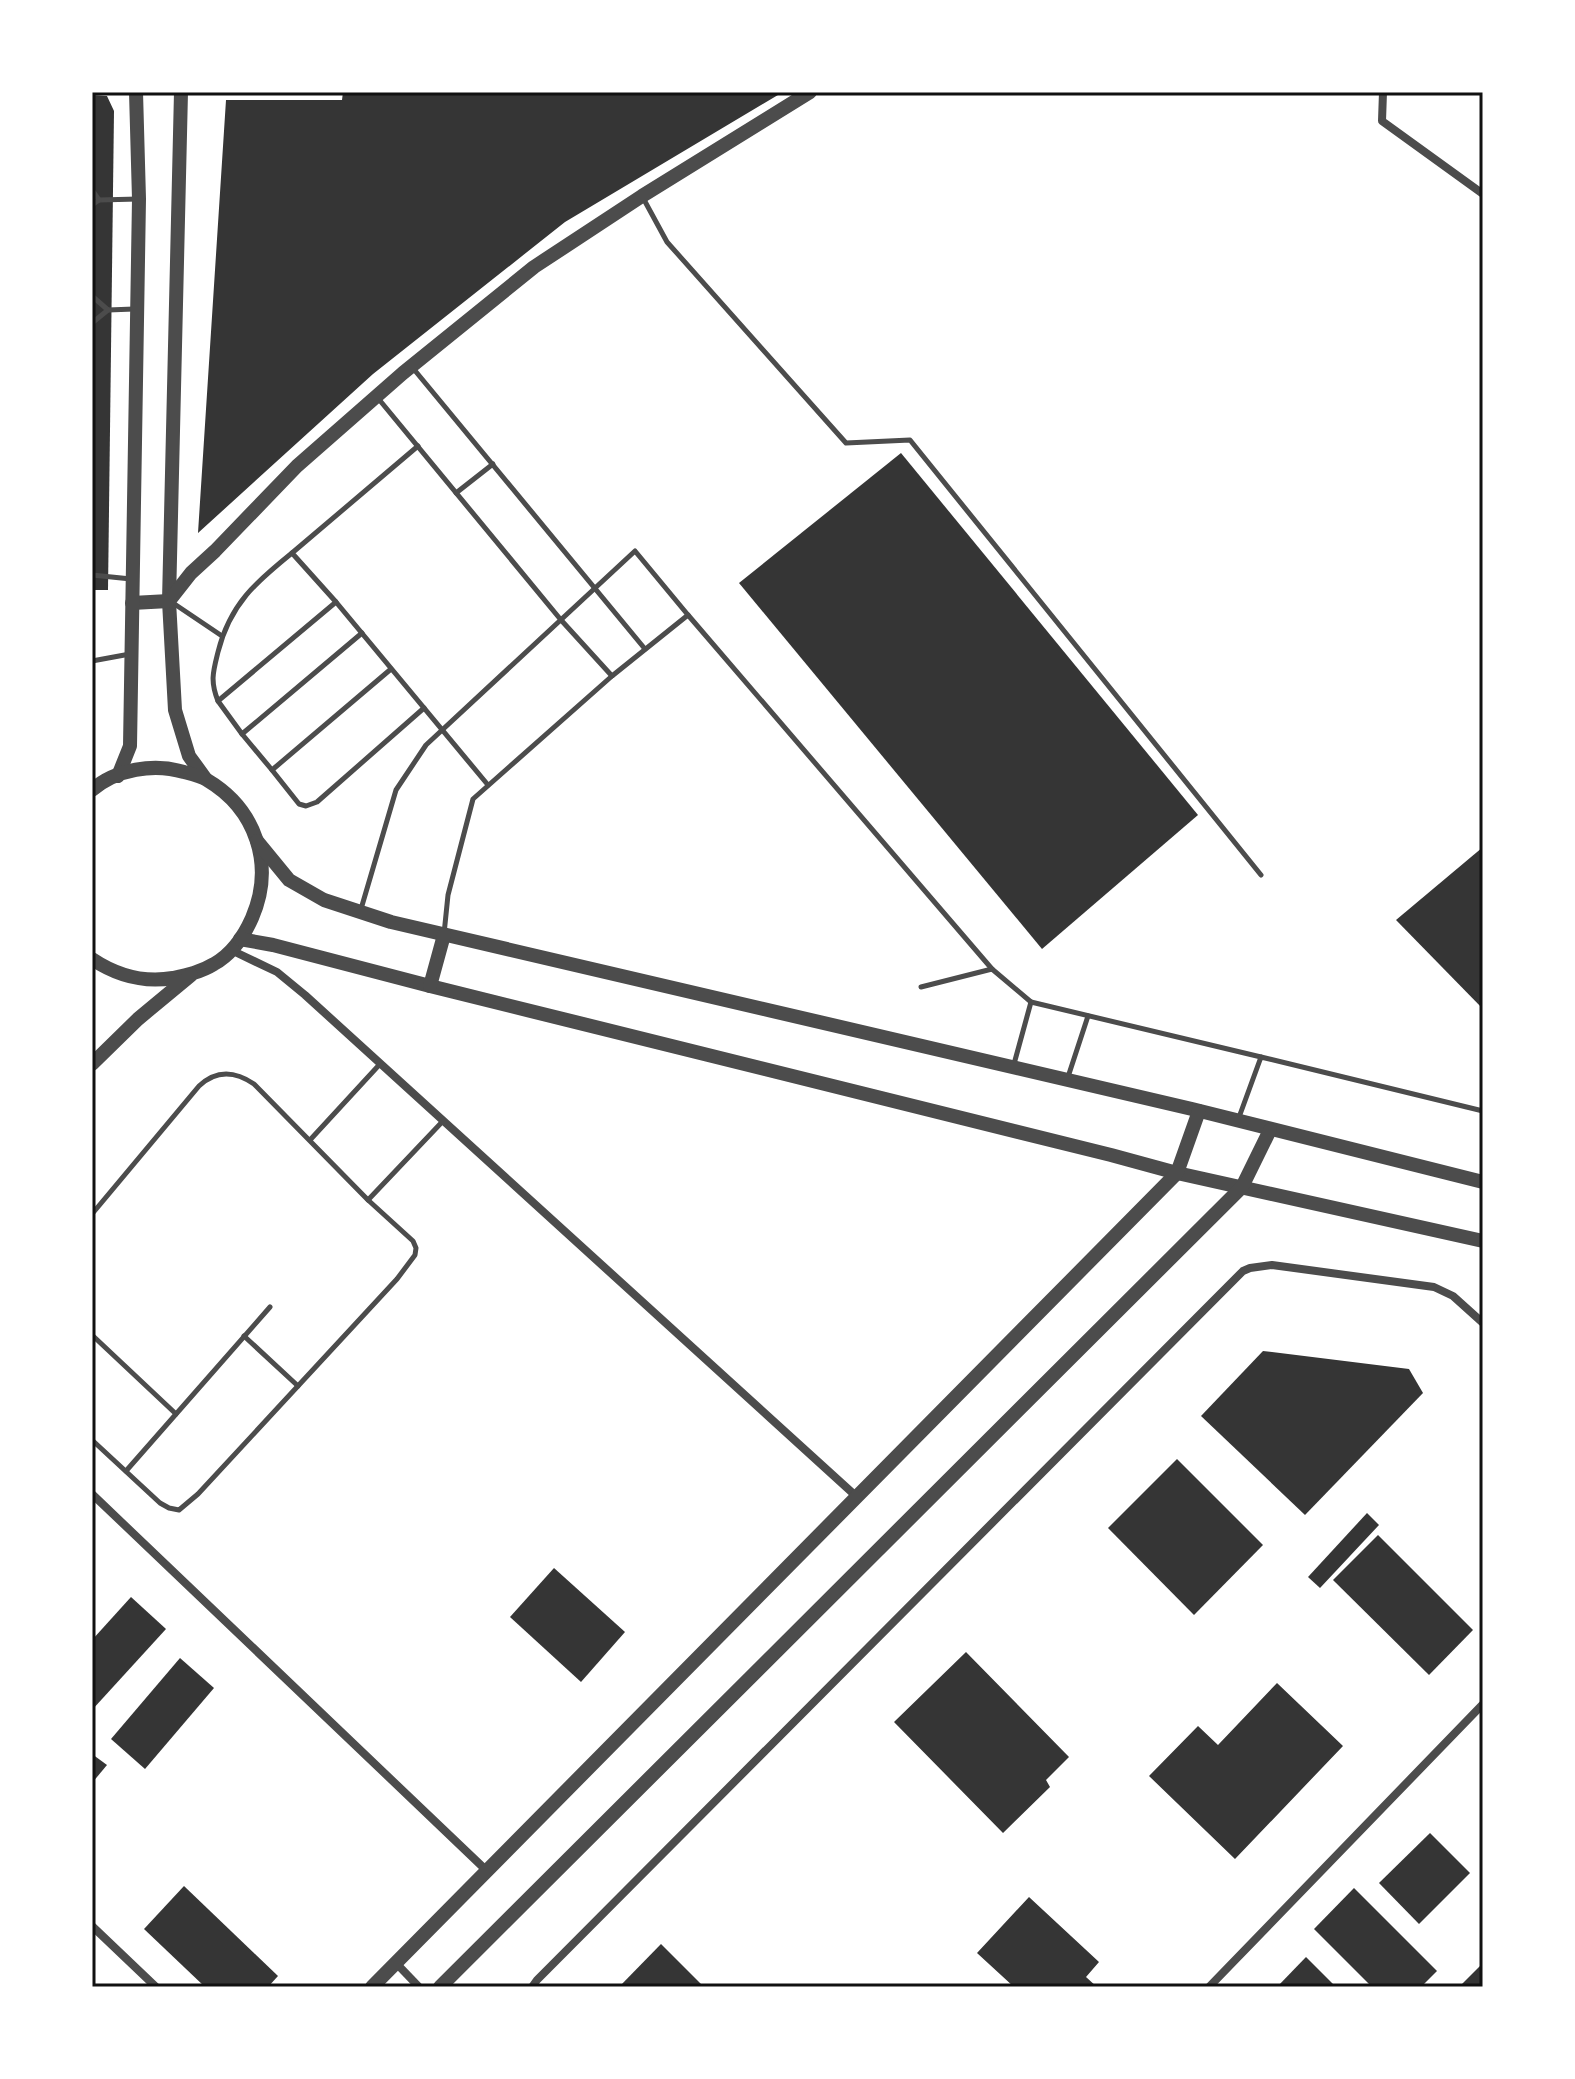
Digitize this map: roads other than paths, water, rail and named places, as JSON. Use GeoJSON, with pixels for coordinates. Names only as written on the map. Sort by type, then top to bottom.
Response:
{"type":"FeatureCollection","features":[{"type":"Feature","properties":{"kind":"street"},"geometry":{"type":"LineString","coordinates":[[118,776],[130,746],[139,199],[136,92]]}},
{"type":"Feature","properties":{"kind":"street"},"geometry":{"type":"LineString","coordinates":[[92,959],[124,976],[158,980],[192,974],[216,964],[245,933],[259,901],[263,865],[254,830],[234,800],[205,778],[189,756],[175,710],[169,601],[181,92]]}},
{"type":"Feature","properties":{"kind":"street"},"geometry":{"type":"LineString","coordinates":[[132,603],[169,601],[191,573],[297,466],[411,367],[534,267],[810,92]]}},
{"type":"Feature","properties":{"kind":"street"},"geometry":{"type":"LineString","coordinates":[[1383,92],[1382,121],[1483,194]]}},
{"type":"Feature","properties":{"kind":"street"},"geometry":{"type":"LineString","coordinates":[[92,790],[135,769],[171,768],[205,778]]}},
{"type":"Feature","properties":{"kind":"street"},"geometry":{"type":"LineString","coordinates":[[257,841],[289,880],[324,900],[391,922],[1199,1111],[1483,1182]]}},
{"type":"Feature","properties":{"kind":"street"},"geometry":{"type":"LineString","coordinates":[[430,986],[444,935]]}},
{"type":"Feature","properties":{"kind":"street"},"geometry":{"type":"LineString","coordinates":[[236,945],[273,945],[1177,1173],[1483,1241]]}},
{"type":"Feature","properties":{"kind":"street"},"geometry":{"type":"LineString","coordinates":[[236,945],[305,995],[857,1497]]}},
{"type":"Feature","properties":{"kind":"street"},"geometry":{"type":"LineString","coordinates":[[92,1064],[138,1019],[192,974]]}},
{"type":"Feature","properties":{"kind":"street"},"geometry":{"type":"LineString","coordinates":[[372,1987],[1177,1173],[1199,1111]]}},
{"type":"Feature","properties":{"kind":"street"},"geometry":{"type":"LineString","coordinates":[[440,1987],[1242,1187],[1270,1130]]}},
{"type":"Feature","properties":{"kind":"street"},"geometry":{"type":"LineString","coordinates":[[532,1987],[1243,1271],[1272,1265],[1434,1287],[1453,1296],[1483,1323]]}},
{"type":"Feature","properties":{"kind":"street"},"geometry":{"type":"LineString","coordinates":[[92,1494],[487,1871]]}},
{"type":"Feature","properties":{"kind":"street"},"geometry":{"type":"LineString","coordinates":[[1209,1987],[1483,1704]]}},
{"type":"Feature","properties":{"kind":"street"},"geometry":{"type":"LineString","coordinates":[[92,1926],[156,1987]]}},
{"type":"Feature","properties":{"kind":"street"},"geometry":{"type":"LineString","coordinates":[[396,1963],[419,1987]]}},
{"type":"Feature","properties":{"kind":"lane"},"geometry":{"type":"LineString","coordinates":[[92,190],[99,200]]}},
{"type":"Feature","properties":{"kind":"lane"},"geometry":{"type":"LineString","coordinates":[[642,196],[667,242],[846,443],[910,440],[1261,875]]}},
{"type":"Feature","properties":{"kind":"lane"},"geometry":{"type":"LineString","coordinates":[[92,205],[99,200],[139,199]]}},
{"type":"Feature","properties":{"kind":"lane"},"geometry":{"type":"LineString","coordinates":[[92,296],[108,310]]}},
{"type":"Feature","properties":{"kind":"lane"},"geometry":{"type":"LineString","coordinates":[[92,323],[108,310],[137,309]]}},
{"type":"Feature","properties":{"kind":"lane"},"geometry":{"type":"LineString","coordinates":[[411,367],[645,650]]}},
{"type":"Feature","properties":{"kind":"lane"},"geometry":{"type":"LineString","coordinates":[[377,396],[561,620],[612,676]]}},
{"type":"Feature","properties":{"kind":"lane"},"geometry":{"type":"LineString","coordinates":[[418,446],[244,596],[222,636],[212,684],[218,701],[242,734],[299,804],[306,806],[317,802],[424,708]]}},
{"type":"Feature","properties":{"kind":"lane"},"geometry":{"type":"LineString","coordinates":[[456,493],[493,464]]}},
{"type":"Feature","properties":{"kind":"lane"},"geometry":{"type":"LineString","coordinates":[[360,912],[396,790],[426,745],[635,551],[992,969],[1031,1002],[1483,1111]]}},
{"type":"Feature","properties":{"kind":"lane"},"geometry":{"type":"LineString","coordinates":[[292,553],[488,785]]}},
{"type":"Feature","properties":{"kind":"lane"},"geometry":{"type":"LineString","coordinates":[[92,575],[132,579]]}},
{"type":"Feature","properties":{"kind":"lane"},"geometry":{"type":"LineString","coordinates":[[169,601],[222,636]]}},
{"type":"Feature","properties":{"kind":"lane"},"geometry":{"type":"LineString","coordinates":[[218,701],[336,602]]}},
{"type":"Feature","properties":{"kind":"lane"},"geometry":{"type":"LineString","coordinates":[[444,935],[448,895],[473,799],[612,676],[688,615]]}},
{"type":"Feature","properties":{"kind":"lane"},"geometry":{"type":"LineString","coordinates":[[242,734],[362,633]]}},
{"type":"Feature","properties":{"kind":"lane"},"geometry":{"type":"LineString","coordinates":[[92,661],[131,654]]}},
{"type":"Feature","properties":{"kind":"lane"},"geometry":{"type":"LineString","coordinates":[[272,770],[391,668]]}},
{"type":"Feature","properties":{"kind":"lane"},"geometry":{"type":"LineString","coordinates":[[921,987],[992,969]]}},
{"type":"Feature","properties":{"kind":"lane"},"geometry":{"type":"LineString","coordinates":[[1012,1068],[1031,1002]]}},
{"type":"Feature","properties":{"kind":"lane"},"geometry":{"type":"LineString","coordinates":[[1067,1081],[1088,1016]]}},
{"type":"Feature","properties":{"kind":"lane"},"geometry":{"type":"LineString","coordinates":[[1237,1121],[1261,1057]]}},
{"type":"Feature","properties":{"kind":"lane"},"geometry":{"type":"LineString","coordinates":[[310,1140],[381,1063]]}},
{"type":"Feature","properties":{"kind":"lane"},"geometry":{"type":"LineString","coordinates":[[92,1214],[199,1086],[214,1075],[232,1074],[254,1084],[368,1200],[413,1241],[416,1248],[415,1255],[397,1279],[198,1494],[179,1510],[160,1503],[92,1440]]}},
{"type":"Feature","properties":{"kind":"lane"},"geometry":{"type":"LineString","coordinates":[[368,1200],[444,1120]]}},
{"type":"Feature","properties":{"kind":"lane"},"geometry":{"type":"LineString","coordinates":[[126,1471],[270,1307]]}},
{"type":"Feature","properties":{"kind":"lane"},"geometry":{"type":"LineString","coordinates":[[92,1335],[176,1414]]}},
{"type":"Feature","properties":{"kind":"lane"},"geometry":{"type":"LineString","coordinates":[[244,1336],[298,1386]]}}]}
